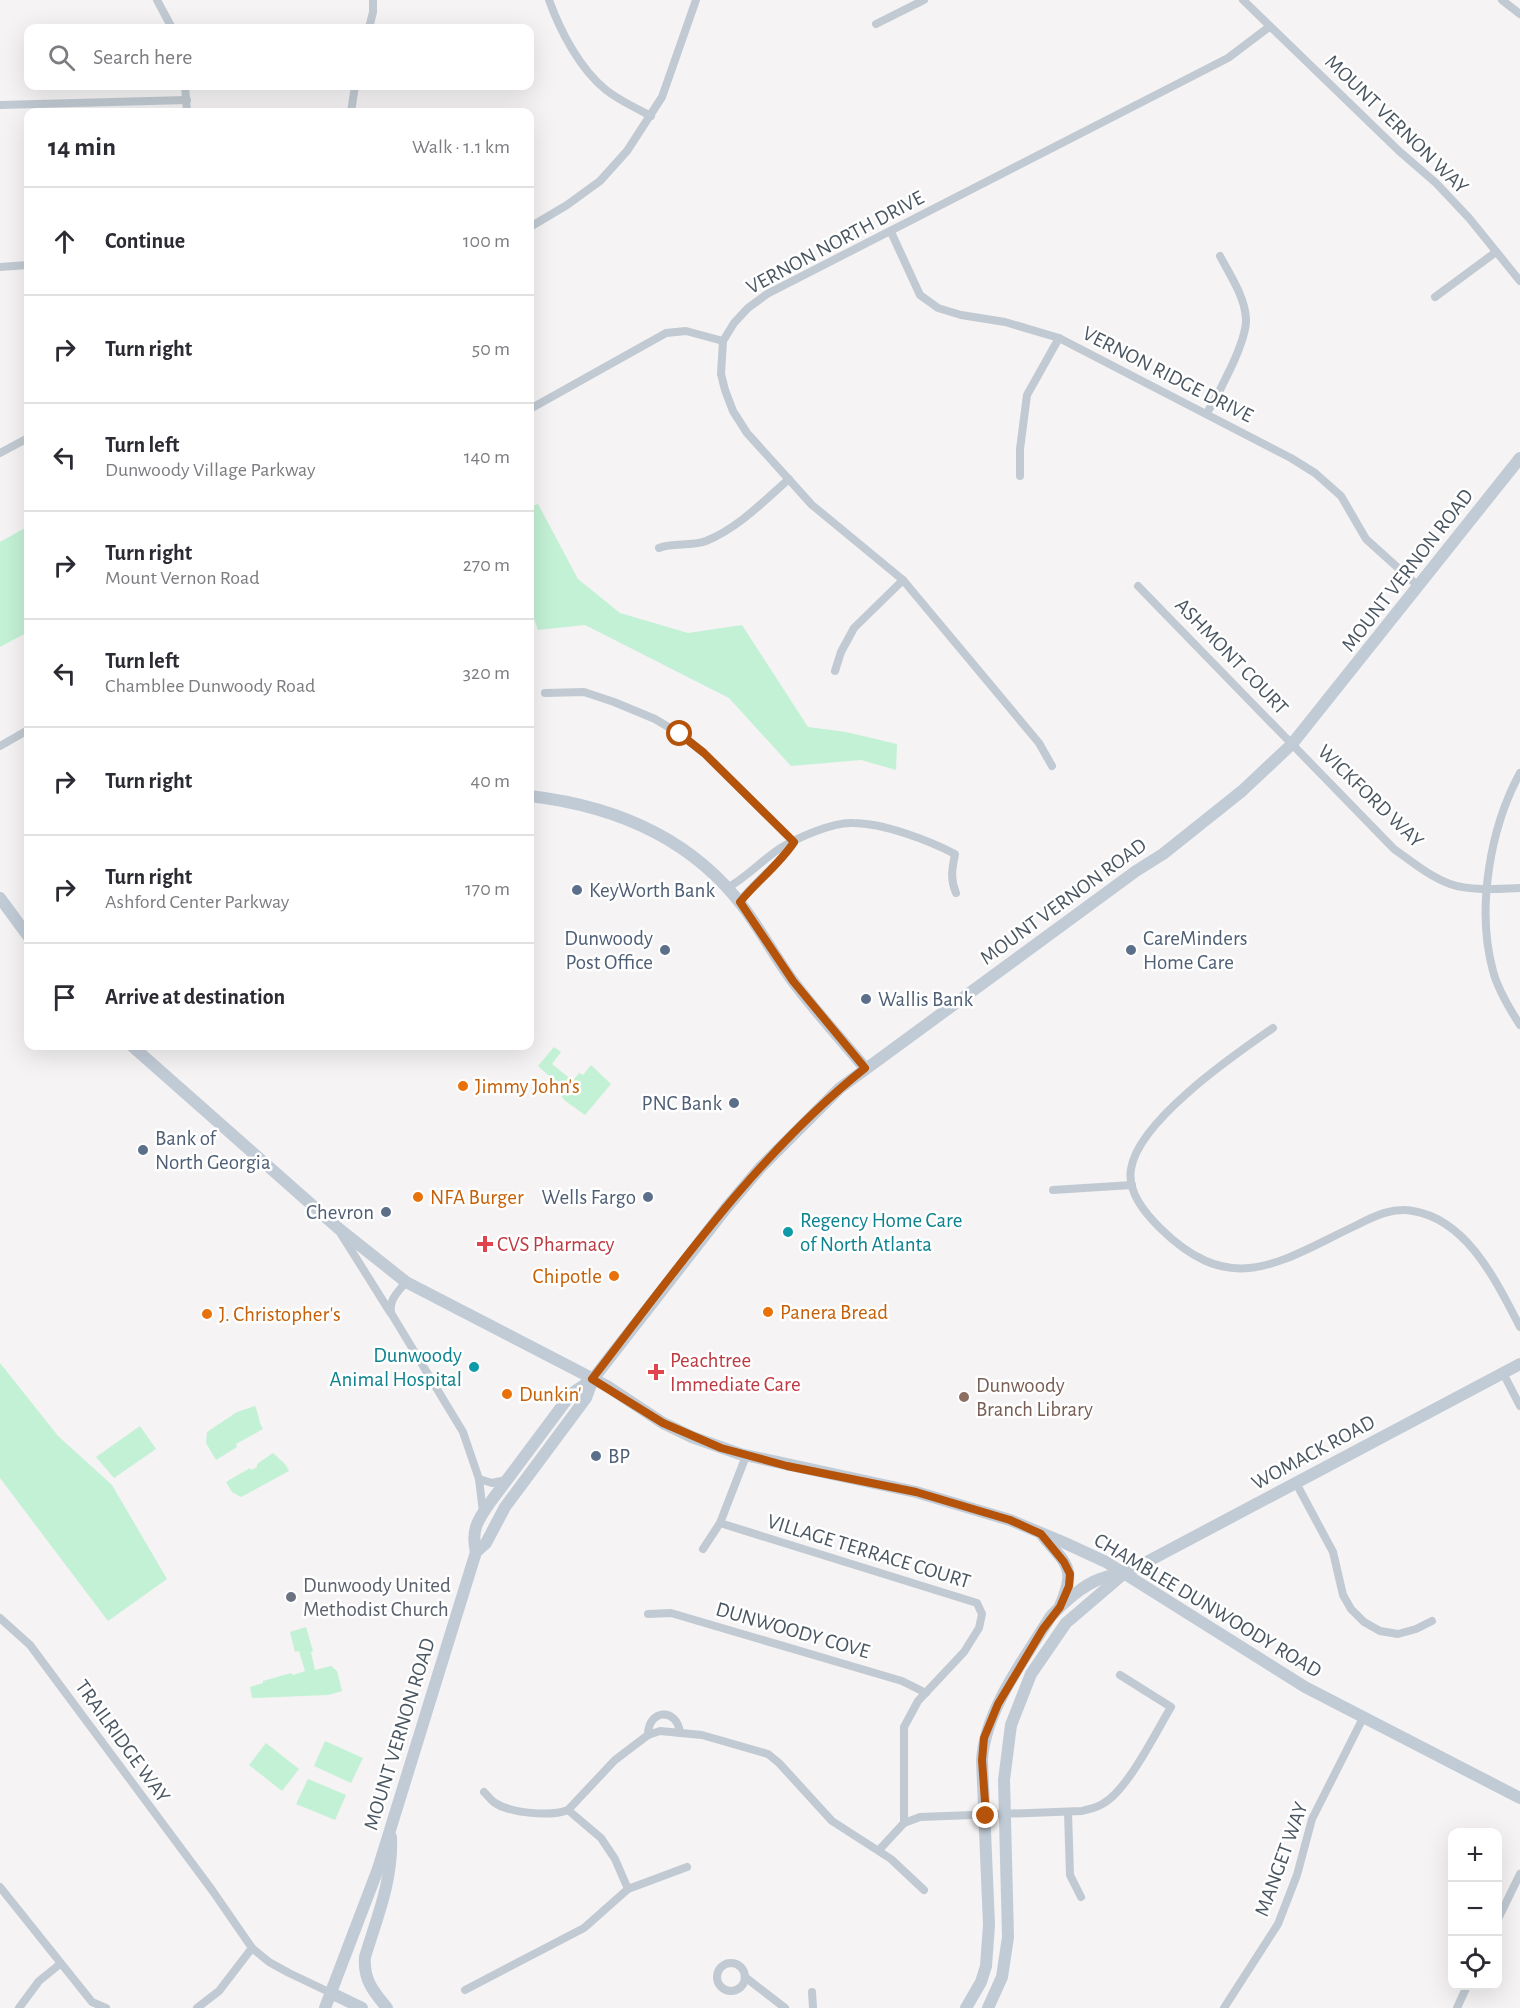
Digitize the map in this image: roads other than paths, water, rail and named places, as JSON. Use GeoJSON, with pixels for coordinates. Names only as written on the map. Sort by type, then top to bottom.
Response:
{"type":"FeatureCollection","features":[{"type":"Feature","properties":{"kind":"street"},"geometry":{"type":"LineString","coordinates":[[157,0],[170,24]]}},
{"type":"Feature","properties":{"kind":"street"},"geometry":{"type":"LineString","coordinates":[[370,24],[373,0]]}},
{"type":"Feature","properties":{"kind":"street"},"geometry":{"type":"LineString","coordinates":[[549,0],[560,28],[590,72],[604,88],[618,99],[651,116]]}},
{"type":"Feature","properties":{"kind":"street"},"geometry":{"type":"LineString","coordinates":[[534,225],[567,205],[600,181],[627,151],[662,98],[696,0]]}},
{"type":"Feature","properties":{"kind":"street"},"geometry":{"type":"LineString","coordinates":[[876,24],[924,0]]}},
{"type":"Feature","properties":{"kind":"street","name":"MOUNT VERNON WAY"},"geometry":{"type":"LineString","coordinates":[[1243,0],[1399,151],[1436,183],[1520,281]]}},
{"type":"Feature","properties":{"kind":"street"},"geometry":{"type":"LineString","coordinates":[[1502,0],[1520,14]]}},
{"type":"Feature","properties":{"kind":"street","name":"VERNON NORTH DRIVE"},"geometry":{"type":"LineString","coordinates":[[723,340],[748,308],[766,294],[1228,58],[1269,27]]}},
{"type":"Feature","properties":{"kind":"street"},"geometry":{"type":"LineString","coordinates":[[186,90],[187,108]]}},
{"type":"Feature","properties":{"kind":"street"},"geometry":{"type":"LineString","coordinates":[[352,108],[354,90]]}},
{"type":"Feature","properties":{"kind":"street"},"geometry":{"type":"LineString","coordinates":[[0,105],[187,100]]}},
{"type":"Feature","properties":{"kind":"street","name":"VERNON RIDGE DRIVE"},"geometry":{"type":"LineString","coordinates":[[891,232],[920,295],[938,308],[961,315],[1005,322],[1059,338],[1207,412],[1291,458],[1315,473],[1341,496],[1366,539],[1418,586]]}},
{"type":"Feature","properties":{"kind":"street"},"geometry":{"type":"LineString","coordinates":[[1435,297],[1496,252]]}},
{"type":"Feature","properties":{"kind":"street"},"geometry":{"type":"LineString","coordinates":[[1207,412],[1239,350],[1246,320],[1240,294],[1220,256]]}},
{"type":"Feature","properties":{"kind":"street"},"geometry":{"type":"LineString","coordinates":[[0,267],[24,265]]}},
{"type":"Feature","properties":{"kind":"street"},"geometry":{"type":"LineString","coordinates":[[534,406],[666,333],[686,331],[723,340],[721,374],[725,390],[747,433],[812,505],[903,580],[1040,743],[1052,766]]}},
{"type":"Feature","properties":{"kind":"street"},"geometry":{"type":"LineString","coordinates":[[1020,476],[1020,449],[1027,395],[1059,338]]}},
{"type":"Feature","properties":{"kind":"street"},"geometry":{"type":"LineString","coordinates":[[0,453],[24,440]]}},
{"type":"Feature","properties":{"kind":"street","name":"MOUNT VERNON ROAD"},"geometry":{"type":"LineString","coordinates":[[325,2008],[364,1908],[390,1830],[476,1552],[486,1543],[505,1507],[586,1398],[592,1379],[706,1232],[761,1167],[827,1100],[865,1068],[1136,871],[1163,854],[1296,748],[1418,586],[1520,458]]}},
{"type":"Feature","properties":{"kind":"street"},"geometry":{"type":"LineString","coordinates":[[659,548],[687,546],[706,541],[744,518],[789,479]]}},
{"type":"Feature","properties":{"kind":"street"},"geometry":{"type":"LineString","coordinates":[[835,671],[841,652],[854,628],[903,580]]}},
{"type":"Feature","properties":{"kind":"street","name":"ASHMONT COURT"},"geometry":{"type":"LineString","coordinates":[[1138,586],[1296,748]]}},
{"type":"Feature","properties":{"kind":"street"},"geometry":{"type":"LineString","coordinates":[[545,693],[584,692],[655,719],[680,734],[704,753],[794,842]]}},
{"type":"Feature","properties":{"kind":"street"},"geometry":{"type":"LineString","coordinates":[[0,746],[24,732]]}},
{"type":"Feature","properties":{"kind":"street","name":"WICKFORD WAY"},"geometry":{"type":"LineString","coordinates":[[1296,748],[1394,849],[1426,871],[1450,884],[1488,889],[1520,888]]}},
{"type":"Feature","properties":{"kind":"street"},"geometry":{"type":"LineString","coordinates":[[1520,772],[1510,791],[1495,839],[1488,889],[1486,929],[1493,972],[1506,1004],[1520,1024]]}},
{"type":"Feature","properties":{"kind":"street"},"geometry":{"type":"LineString","coordinates":[[534,797],[578,803],[635,821],[668,839],[690,855],[728,888],[740,902],[793,981],[865,1068]]}},
{"type":"Feature","properties":{"kind":"street"},"geometry":{"type":"LineString","coordinates":[[728,888],[742,880],[781,848],[827,827],[853,823],[888,829],[930,841],[955,854],[951,871],[952,884],[956,893]]}},
{"type":"Feature","properties":{"kind":"street"},"geometry":{"type":"LineString","coordinates":[[740,902],[749,890],[779,862],[794,842]]}},
{"type":"Feature","properties":{"kind":"street"},"geometry":{"type":"LineString","coordinates":[[0,898],[24,919]]}},
{"type":"Feature","properties":{"kind":"street"},"geometry":{"type":"LineString","coordinates":[[1273,1028],[1192,1088],[1153,1127],[1137,1148],[1130,1170],[1132,1185],[1140,1204],[1171,1238],[1196,1256],[1218,1266],[1239,1269],[1256,1269],[1284,1259],[1372,1217],[1391,1211],[1412,1210],[1434,1216],[1453,1229],[1476,1253],[1499,1288],[1520,1327]]}},
{"type":"Feature","properties":{"kind":"street","name":"CHAMBLEE DUNWOODY ROAD"},"geometry":{"type":"LineString","coordinates":[[137,1050],[338,1228],[406,1282],[592,1379],[677,1430],[746,1456],[916,1492],[1010,1520],[1065,1543],[1124,1573],[1305,1687],[1520,1797]]}},
{"type":"Feature","properties":{"kind":"street"},"geometry":{"type":"LineString","coordinates":[[1053,1190],[1132,1185]]}},
{"type":"Feature","properties":{"kind":"street"},"geometry":{"type":"LineString","coordinates":[[338,1228],[452,1411],[470,1447],[479,1479],[483,1512]]}},
{"type":"Feature","properties":{"kind":"street"},"geometry":{"type":"LineString","coordinates":[[391,1313],[393,1298],[406,1282]]}},
{"type":"Feature","properties":{"kind":"street","name":"WOMACK ROAD"},"geometry":{"type":"LineString","coordinates":[[1124,1573],[1520,1364]]}},
{"type":"Feature","properties":{"kind":"street"},"geometry":{"type":"LineString","coordinates":[[1503,1373],[1520,1406]]}},
{"type":"Feature","properties":{"kind":"street"},"geometry":{"type":"LineString","coordinates":[[476,1552],[472,1538],[483,1512],[571,1394],[592,1379]]}},
{"type":"Feature","properties":{"kind":"street"},"geometry":{"type":"LineString","coordinates":[[702,1549],[720,1523],[746,1456]]}},
{"type":"Feature","properties":{"kind":"street"},"geometry":{"type":"LineString","coordinates":[[479,1479],[492,1483],[506,1480]]}},
{"type":"Feature","properties":{"kind":"street"},"geometry":{"type":"LineString","coordinates":[[1296,1483],[1333,1552],[1343,1595],[1351,1609],[1364,1622],[1380,1631],[1398,1634],[1432,1621]]}},
{"type":"Feature","properties":{"kind":"street","name":"VILLAGE TERRACE COURT"},"geometry":{"type":"LineString","coordinates":[[720,1523],[977,1603],[981,1614],[979,1628],[964,1652],[918,1701],[904,1727],[904,1823]]}},
{"type":"Feature","properties":{"kind":"street"},"geometry":{"type":"LineString","coordinates":[[1041,1534],[1064,1562],[1070,1574],[1069,1586],[1060,1607]]}},
{"type":"Feature","properties":{"kind":"street"},"geometry":{"type":"LineString","coordinates":[[966,2008],[981,1982],[986,1966],[989,1925],[982,1760],[984,1738],[998,1704],[1051,1616],[1098,1580],[1124,1573]]}},
{"type":"Feature","properties":{"kind":"street"},"geometry":{"type":"LineString","coordinates":[[987,2008],[1002,1977],[1008,1937],[1004,1780],[1011,1725],[1031,1674],[1066,1623],[1124,1573]]}},
{"type":"Feature","properties":{"kind":"street","name":"DUNWOODY COVE"},"geometry":{"type":"LineString","coordinates":[[648,1614],[671,1613],[902,1681],[926,1693]]}},
{"type":"Feature","properties":{"kind":"street","name":"TRAILRIDGE WAY"},"geometry":{"type":"LineString","coordinates":[[0,1618],[30,1645],[212,1890],[252,1948]]}},
{"type":"Feature","properties":{"kind":"street"},"geometry":{"type":"LineString","coordinates":[[879,1850],[904,1823],[920,1816],[1068,1812],[1104,1804],[1135,1766],[1171,1707],[1120,1675]]}},
{"type":"Feature","properties":{"kind":"street"},"geometry":{"type":"LineString","coordinates":[[648,1735],[648,1725],[653,1718],[661,1715],[668,1715],[677,1721],[680,1733]]}},
{"type":"Feature","properties":{"kind":"street","name":"MANGET WAY"},"geometry":{"type":"LineString","coordinates":[[1224,2008],[1278,1924],[1297,1875],[1312,1819],[1362,1718]]}},
{"type":"Feature","properties":{"kind":"street"},"geometry":{"type":"LineString","coordinates":[[484,1792],[496,1803],[512,1810],[558,1814],[568,1810],[615,1760],[648,1735],[660,1731],[702,1736],[768,1754],[779,1763],[831,1821],[879,1850],[924,1890]]}},
{"type":"Feature","properties":{"kind":"street"},"geometry":{"type":"LineString","coordinates":[[568,1810],[601,1838],[615,1859],[628,1889]]}},
{"type":"Feature","properties":{"kind":"street"},"geometry":{"type":"LineString","coordinates":[[1068,1812],[1070,1875],[1081,1897]]}},
{"type":"Feature","properties":{"kind":"street"},"geometry":{"type":"LineString","coordinates":[[387,2008],[370,1987],[364,1966],[386,1893],[392,1855],[390,1830]]}},
{"type":"Feature","properties":{"kind":"street"},"geometry":{"type":"LineString","coordinates":[[465,1990],[584,1928],[628,1889],[687,1867]]}},
{"type":"Feature","properties":{"kind":"street"},"geometry":{"type":"LineString","coordinates":[[1502,1909],[1520,1874]]}},
{"type":"Feature","properties":{"kind":"street"},"geometry":{"type":"LineString","coordinates":[[0,1887],[92,2002],[106,2008]]}},
{"type":"Feature","properties":{"kind":"street"},"geometry":{"type":"LineString","coordinates":[[197,2008],[219,1990],[252,1948],[269,1962],[289,1973],[362,2008]]}},
{"type":"Feature","properties":{"kind":"street"},"geometry":{"type":"LineString","coordinates":[[19,2008],[39,1981],[60,1964]]}},
{"type":"Feature","properties":{"kind":"street"},"geometry":{"type":"LineString","coordinates":[[745,1977],[785,2008]]}},
{"type":"Feature","properties":{"kind":"street"},"geometry":{"type":"LineString","coordinates":[[1457,2008],[1465,1990]]}},
{"type":"Feature","properties":{"kind":"street"},"geometry":{"type":"LineString","coordinates":[[812,1992],[813,2008]]}},
{"type":"Feature","properties":{"kind":"place","name":"KeyWorth Bank"},"geometry":{"type":"Point","coordinates":[577,890]}},
{"type":"Feature","properties":{"kind":"place","name":"Dunwoody Post Office"},"geometry":{"type":"Point","coordinates":[665,950]}},
{"type":"Feature","properties":{"kind":"place","name":"CareMinders Home Care"},"geometry":{"type":"Point","coordinates":[1131,950]}},
{"type":"Feature","properties":{"kind":"place","name":"Wallis Bank"},"geometry":{"type":"Point","coordinates":[866,999]}},
{"type":"Feature","properties":{"kind":"place","name":"Jimmy John's"},"geometry":{"type":"Point","coordinates":[463,1086]}},
{"type":"Feature","properties":{"kind":"place","name":"PNC Bank"},"geometry":{"type":"Point","coordinates":[734,1103]}},
{"type":"Feature","properties":{"kind":"place","name":"Bank of North Georgia"},"geometry":{"type":"Point","coordinates":[143,1150]}},
{"type":"Feature","properties":{"kind":"place","name":"NFA Burger"},"geometry":{"type":"Point","coordinates":[418,1197]}},
{"type":"Feature","properties":{"kind":"place","name":"Wells Fargo"},"geometry":{"type":"Point","coordinates":[648,1197]}},
{"type":"Feature","properties":{"kind":"place","name":"Chevron"},"geometry":{"type":"Point","coordinates":[386,1212]}},
{"type":"Feature","properties":{"kind":"place","name":"Regency Home Care of North Atlanta"},"geometry":{"type":"Point","coordinates":[788,1232]}},
{"type":"Feature","properties":{"kind":"place","name":"CVS Pharmacy"},"geometry":{"type":"Point","coordinates":[485,1244]}},
{"type":"Feature","properties":{"kind":"place","name":"Chipotle"},"geometry":{"type":"Point","coordinates":[614,1276]}},
{"type":"Feature","properties":{"kind":"place","name":"Panera Bread"},"geometry":{"type":"Point","coordinates":[768,1312]}},
{"type":"Feature","properties":{"kind":"place","name":"J. Christopher's"},"geometry":{"type":"Point","coordinates":[207,1314]}},
{"type":"Feature","properties":{"kind":"place","name":"Dunwoody Animal Hospital"},"geometry":{"type":"Point","coordinates":[474,1367]}},
{"type":"Feature","properties":{"kind":"place","name":"Peachtree Immediate Care"},"geometry":{"type":"Point","coordinates":[656,1372]}},
{"type":"Feature","properties":{"kind":"place","name":"Dunkin'"},"geometry":{"type":"Point","coordinates":[507,1394]}},
{"type":"Feature","properties":{"kind":"place","name":"Dunwoody Branch Library"},"geometry":{"type":"Point","coordinates":[964,1397]}},
{"type":"Feature","properties":{"kind":"place","name":"BP"},"geometry":{"type":"Point","coordinates":[596,1456]}},
{"type":"Feature","properties":{"kind":"place","name":"Dunwoody United Methodist Church"},"geometry":{"type":"Point","coordinates":[291,1597]}}]}
